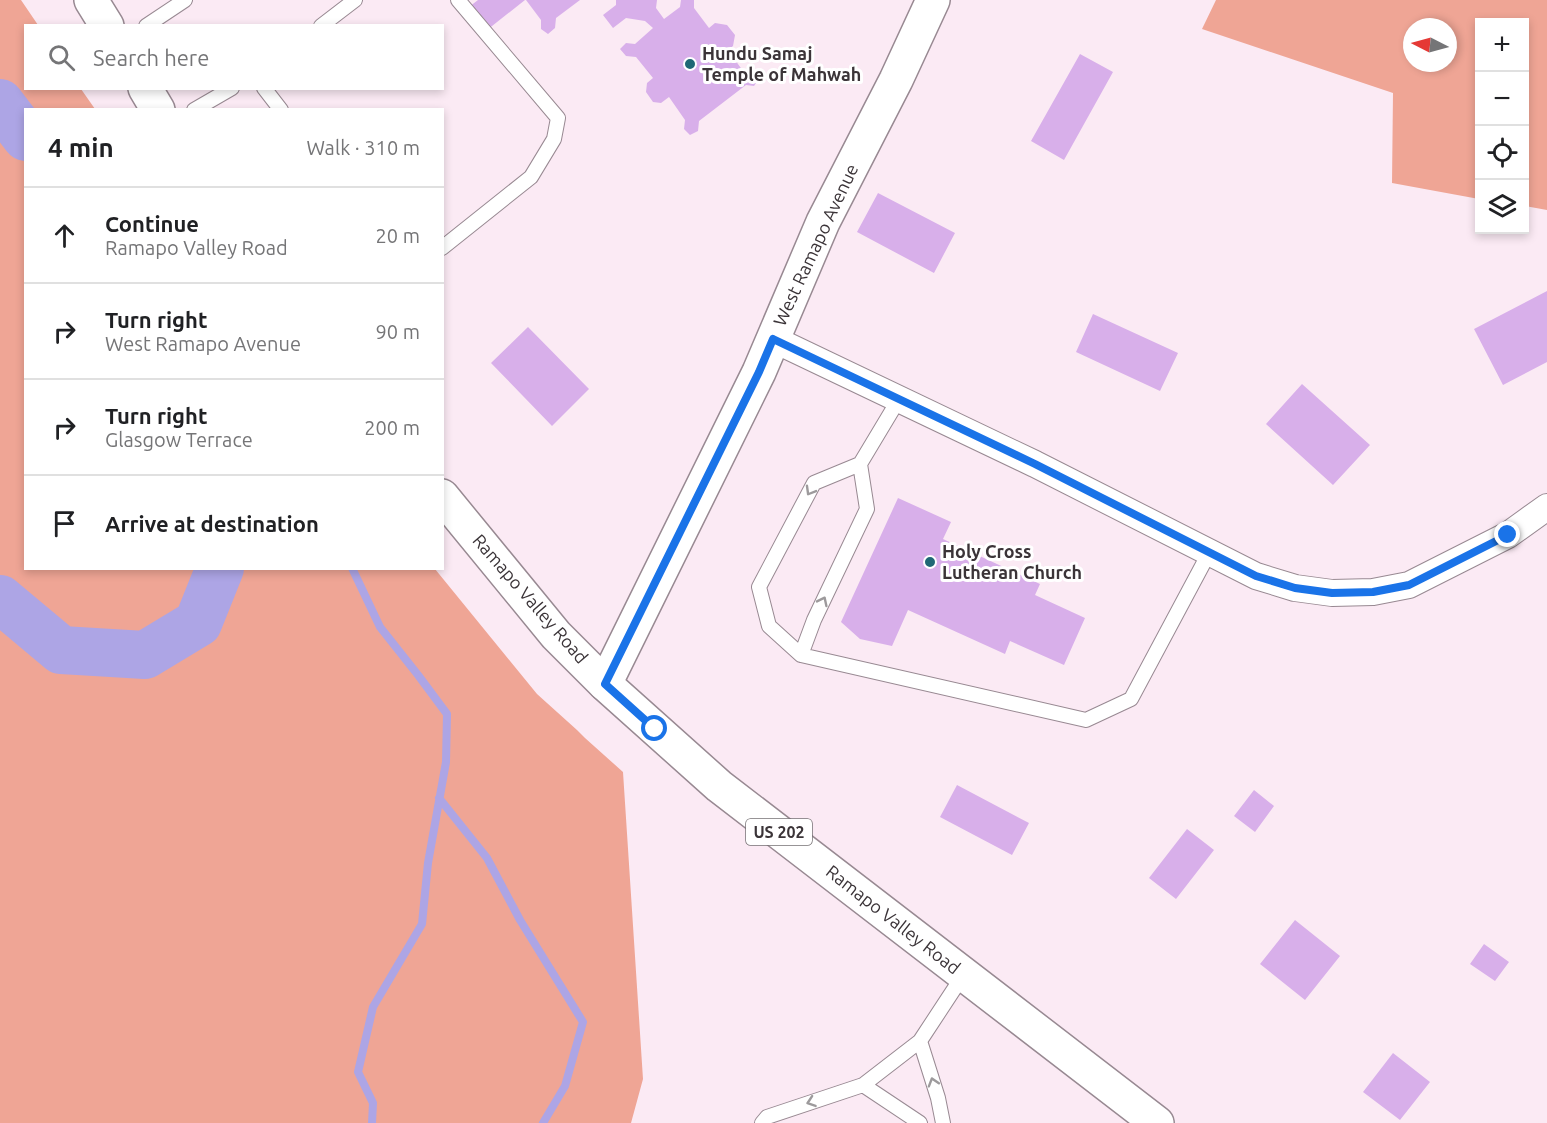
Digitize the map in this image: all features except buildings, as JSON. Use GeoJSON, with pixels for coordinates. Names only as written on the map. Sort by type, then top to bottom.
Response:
{"type":"FeatureCollection","features":[{"type":"Feature","properties":{"kind":"main road"},"geometry":{"type":"LineString","coordinates":[[91,0],[106,24]]}},
{"type":"Feature","properties":{"kind":"main road","name":"West Ramapo Avenue"},"geometry":{"type":"LineString","coordinates":[[605,684],[754,382],[823,222],[896,80],[933,0]]}},
{"type":"Feature","properties":{"kind":"main road"},"geometry":{"type":"LineString","coordinates":[[146,90],[157,108]]}},
{"type":"Feature","properties":{"kind":"main road","name":"Ramapo Valley Road"},"geometry":{"type":"LineString","coordinates":[[444,498],[556,635],[605,684],[719,786],[1157,1123]]}},
{"type":"Feature","properties":{"kind":"street"},"geometry":{"type":"LineString","coordinates":[[773,339],[1046,470],[1256,576],[1295,588],[1332,593],[1373,592],[1409,585],[1508,535],[1547,507]]}},
{"type":"Feature","properties":{"kind":"lane"},"geometry":{"type":"LineString","coordinates":[[149,24],[185,0]]}},
{"type":"Feature","properties":{"kind":"lane"},"geometry":{"type":"LineString","coordinates":[[324,24],[355,0]]}},
{"type":"Feature","properties":{"kind":"lane"},"geometry":{"type":"LineString","coordinates":[[444,246],[531,177],[554,139],[558,118],[459,0]]}},
{"type":"Feature","properties":{"kind":"lane"},"geometry":{"type":"LineString","coordinates":[[197,108],[229,90]]}},
{"type":"Feature","properties":{"kind":"lane"},"geometry":{"type":"LineString","coordinates":[[266,90],[279,108]]}},
{"type":"Feature","properties":{"kind":"lane"},"geometry":{"type":"LineString","coordinates":[[899,399],[860,464],[814,483],[759,587],[769,626],[801,655],[1086,720],[1131,699],[1209,553]]}},
{"type":"Feature","properties":{"kind":"lane"},"geometry":{"type":"LineString","coordinates":[[801,655],[814,620],[867,509],[860,464]]}},
{"type":"Feature","properties":{"kind":"lane"},"geometry":{"type":"LineString","coordinates":[[762,1123],[767,1117],[863,1085],[920,1041],[964,974]]}},
{"type":"Feature","properties":{"kind":"lane"},"geometry":{"type":"LineString","coordinates":[[920,1041],[938,1098],[943,1123]]}},
{"type":"Feature","properties":{"kind":"lane"},"geometry":{"type":"LineString","coordinates":[[863,1085],[920,1123]]}},
{"type":"Feature","properties":{"kind":"shaded area"},"geometry":{"type":"Polygon","coordinates":[[[0,0],[21,0],[37,24],[24,24],[24,90],[82,90],[94,108],[24,108],[24,570],[436,570],[537,694],[623,772],[643,1079],[631,1123],[0,1123],[0,0]]]}},
{"type":"Feature","properties":{"kind":"shaded area"},"geometry":{"type":"Polygon","coordinates":[[[1216,0],[1547,0],[1547,210],[1529,207],[1529,18],[1475,18],[1475,198],[1392,183],[1393,93],[1202,29],[1216,0]]]}},
{"type":"Feature","properties":{"kind":"waterway"},"geometry":{"type":"LineString","coordinates":[[0,103],[24,134]]}},
{"type":"Feature","properties":{"kind":"waterway"},"geometry":{"type":"LineString","coordinates":[[0,599],[61,650],[145,655],[198,623],[219,570]]}},
{"type":"Feature","properties":{"kind":"waterway"},"geometry":{"type":"LineString","coordinates":[[353,570],[380,627],[447,714],[446,762],[428,863],[422,924],[373,1007],[358,1072],[373,1103],[372,1123]]}},
{"type":"Feature","properties":{"kind":"waterway"},"geometry":{"type":"LineString","coordinates":[[439,798],[487,858],[520,920],[583,1022],[565,1086],[543,1123]]}},
{"type":"Feature","properties":{"kind":"place","name":"Hundu Samaj Temple of Mahwah"},"geometry":{"type":"Point","coordinates":[690,64]}},
{"type":"Feature","properties":{"kind":"place","name":"Holy Cross Lutheran Church"},"geometry":{"type":"Point","coordinates":[930,562]}},
{"type":"Feature","properties":{"kind":"route"},"geometry":{"type":"LineString","coordinates":[[655,729],[605,684],[759,372],[773,339],[1035,464],[1256,576],[1295,588],[1332,593],[1373,592],[1409,585],[1508,535]]}}]}
